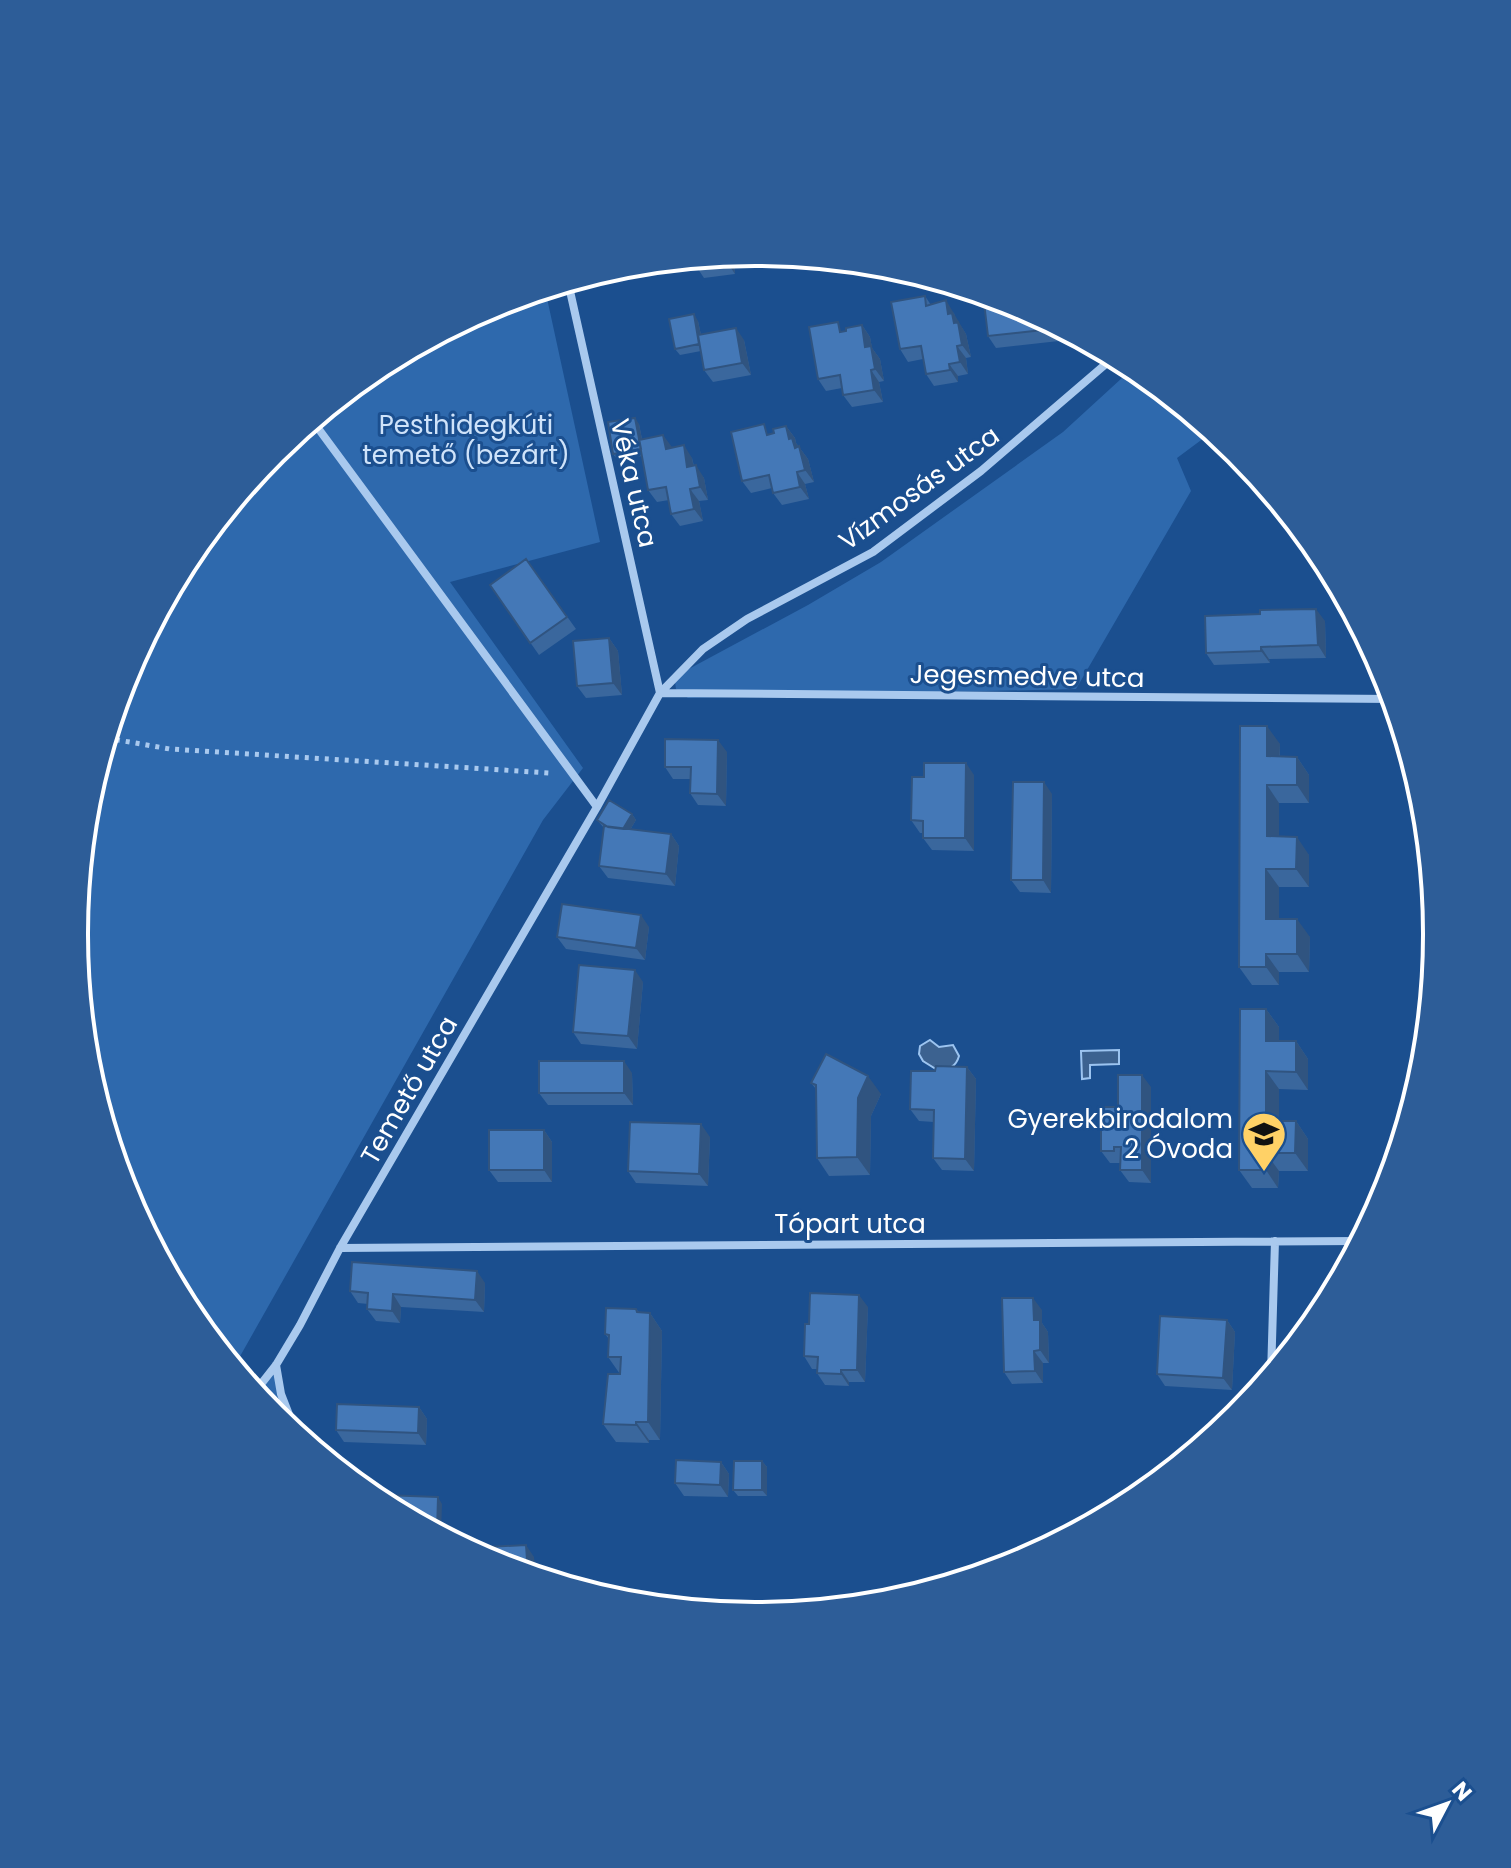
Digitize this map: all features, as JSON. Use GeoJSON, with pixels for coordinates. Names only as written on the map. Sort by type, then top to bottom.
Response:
{"type":"FeatureCollection","features":[{"type":"Feature","properties":{"kind":"street","name":"Véka utca"},"geometry":{"type":"LineString","coordinates":[[570,293],[660,693]]}},
{"type":"Feature","properties":{"kind":"street","name":"Vízmosás utca"},"geometry":{"type":"LineString","coordinates":[[660,693],[703,649],[747,619],[873,552],[981,471],[1104,365]]}},
{"type":"Feature","properties":{"kind":"street"},"geometry":{"type":"LineString","coordinates":[[319,429],[597,807]]}},
{"type":"Feature","properties":{"kind":"street","name":"Jegesmedve utca"},"geometry":{"type":"LineString","coordinates":[[660,693],[1380,699]]}},
{"type":"Feature","properties":{"kind":"street","name":"Temető utca"},"geometry":{"type":"LineString","coordinates":[[262,1383],[276,1365],[340,1248],[660,693]]}},
{"type":"Feature","properties":{"kind":"street"},"geometry":{"type":"LineString","coordinates":[[1272,1356],[1275,1241]]}},
{"type":"Feature","properties":{"kind":"street","name":"Tópart utca"},"geometry":{"type":"LineString","coordinates":[[340,1248],[1348,1241]]}},
{"type":"Feature","properties":{"kind":"street"},"geometry":{"type":"LineString","coordinates":[[276,1365],[287,1409]]}},
{"type":"Feature","properties":{"kind":"path"},"geometry":{"type":"LineString","coordinates":[[117,740],[170,749],[575,775]]}},
{"type":"Feature","properties":{"kind":"green space","name":"Pesthidegkúti temető (bezárt)"},"geometry":{"type":"Polygon","coordinates":[[[547,300],[600,542],[450,582],[583,768],[543,820],[240,1357],[200,1305],[157,1229],[123,1149],[101,1064],[89,978],[89,890],[101,804],[123,719],[157,639],[200,563],[254,494],[284,462],[349,404],[422,356],[500,317],[547,300]]]}},
{"type":"Feature","properties":{"kind":"green space"},"geometry":{"type":"Polygon","coordinates":[[[1123,377],[1162,404],[1203,439],[1177,458],[1191,491],[1076,689],[688,698],[676,689],[675,682],[685,671],[881,562],[1063,432],[1123,377]]]}},
{"type":"Feature","properties":{"kind":"green space"},"geometry":{"type":"Polygon","coordinates":[[[276,1365],[290,1412],[284,1406],[262,1383],[276,1365]]]}},
{"type":"Feature","properties":{"kind":"shaded area"},"geometry":{"type":"Polygon","coordinates":[[[930,1040],[939,1047],[953,1045],[959,1056],[954,1065],[939,1071],[923,1061],[919,1054],[920,1046],[930,1040]]]}},
{"type":"Feature","properties":{"kind":"shaded area"},"geometry":{"type":"Polygon","coordinates":[[[1119,1050],[1119,1064],[1090,1065],[1090,1078],[1082,1079],[1081,1051],[1119,1050]]]}},
{"type":"Feature","properties":{"kind":"building"},"geometry":{"type":"Polygon","coordinates":[[[925,296],[926,306],[946,300],[948,314],[952,313],[954,323],[958,322],[962,345],[957,346],[960,362],[949,364],[950,370],[926,374],[921,346],[900,349],[891,302],[925,296]]]}},
{"type":"Feature","properties":{"kind":"building"},"geometry":{"type":"Polygon","coordinates":[[[985,307],[1040,330],[988,336],[985,307]]]}},
{"type":"Feature","properties":{"kind":"building"},"geometry":{"type":"Polygon","coordinates":[[[694,314],[699,344],[675,349],[669,319],[694,314]]]}},
{"type":"Feature","properties":{"kind":"building"},"geometry":{"type":"Polygon","coordinates":[[[838,322],[840,332],[862,325],[865,347],[871,346],[875,369],[871,370],[874,390],[843,395],[840,375],[818,379],[809,327],[838,322]]]}},
{"type":"Feature","properties":{"kind":"building"},"geometry":{"type":"Polygon","coordinates":[[[736,328],[742,363],[704,370],[698,335],[736,328]]]}},
{"type":"Feature","properties":{"kind":"building"},"geometry":{"type":"Polygon","coordinates":[[[635,418],[641,449],[613,454],[608,422],[635,418]]]}},
{"type":"Feature","properties":{"kind":"building"},"geometry":{"type":"Polygon","coordinates":[[[764,424],[767,435],[774,433],[773,429],[786,426],[789,439],[792,438],[795,448],[799,446],[805,470],[797,472],[800,487],[773,493],[769,475],[742,481],[731,432],[764,424]]]}},
{"type":"Feature","properties":{"kind":"building"},"geometry":{"type":"Polygon","coordinates":[[[663,435],[666,449],[684,445],[687,467],[696,465],[700,487],[690,489],[694,509],[671,514],[666,487],[648,490],[639,440],[663,435]]]}},
{"type":"Feature","properties":{"kind":"building"},"geometry":{"type":"Polygon","coordinates":[[[526,559],[567,617],[530,643],[490,585],[526,559]]]}},
{"type":"Feature","properties":{"kind":"building"},"geometry":{"type":"Polygon","coordinates":[[[1316,609],[1318,645],[1206,653],[1205,616],[1260,614],[1260,610],[1316,609]]]}},
{"type":"Feature","properties":{"kind":"building"},"geometry":{"type":"Polygon","coordinates":[[[609,638],[613,683],[577,686],[573,641],[609,638]]]}},
{"type":"Feature","properties":{"kind":"building"},"geometry":{"type":"Polygon","coordinates":[[[1240,726],[1267,726],[1267,756],[1297,757],[1297,785],[1267,785],[1267,836],[1297,837],[1296,869],[1266,869],[1266,919],[1297,919],[1297,954],[1266,954],[1266,967],[1239,967],[1240,726]]]}},
{"type":"Feature","properties":{"kind":"building"},"geometry":{"type":"Polygon","coordinates":[[[665,739],[718,740],[717,794],[690,793],[691,767],[665,767],[665,739]]]}},
{"type":"Feature","properties":{"kind":"building"},"geometry":{"type":"Polygon","coordinates":[[[924,763],[966,763],[965,838],[923,838],[923,821],[911,820],[912,777],[924,777],[924,763]]]}},
{"type":"Feature","properties":{"kind":"building"},"geometry":{"type":"Polygon","coordinates":[[[1013,782],[1044,782],[1043,880],[1011,880],[1013,782]]]}},
{"type":"Feature","properties":{"kind":"building"},"geometry":{"type":"Polygon","coordinates":[[[609,800],[632,814],[623,829],[608,827],[597,820],[609,800]]]}},
{"type":"Feature","properties":{"kind":"building"},"geometry":{"type":"Polygon","coordinates":[[[604,826],[671,834],[666,874],[599,866],[604,826]]]}},
{"type":"Feature","properties":{"kind":"building"},"geometry":{"type":"Polygon","coordinates":[[[562,904],[641,915],[636,948],[557,937],[562,904]]]}},
{"type":"Feature","properties":{"kind":"building"},"geometry":{"type":"Polygon","coordinates":[[[579,965],[635,970],[628,1036],[573,1032],[579,965]]]}},
{"type":"Feature","properties":{"kind":"building"},"geometry":{"type":"Polygon","coordinates":[[[1240,1009],[1266,1009],[1266,1041],[1296,1041],[1296,1072],[1266,1071],[1266,1121],[1296,1121],[1295,1153],[1266,1153],[1266,1170],[1239,1170],[1240,1009]]]}},
{"type":"Feature","properties":{"kind":"building"},"geometry":{"type":"Polygon","coordinates":[[[826,1054],[868,1076],[858,1098],[857,1157],[817,1158],[816,1085],[811,1083],[826,1054]]]}},
{"type":"Feature","properties":{"kind":"building"},"geometry":{"type":"Polygon","coordinates":[[[539,1061],[624,1061],[624,1093],[539,1093],[539,1061]]]}},
{"type":"Feature","properties":{"kind":"building"},"geometry":{"type":"Polygon","coordinates":[[[936,1066],[967,1067],[965,1159],[933,1158],[934,1110],[910,1109],[911,1071],[935,1071],[936,1066]]]}},
{"type":"Feature","properties":{"kind":"building"},"geometry":{"type":"Polygon","coordinates":[[[1118,1075],[1142,1075],[1142,1170],[1120,1170],[1121,1147],[1114,1147],[1114,1151],[1101,1151],[1101,1107],[1118,1107],[1118,1075]]]}},
{"type":"Feature","properties":{"kind":"building"},"geometry":{"type":"Polygon","coordinates":[[[630,1122],[701,1124],[699,1174],[628,1171],[630,1122]]]}},
{"type":"Feature","properties":{"kind":"building"},"geometry":{"type":"Polygon","coordinates":[[[489,1130],[544,1130],[544,1170],[489,1170],[489,1130]]]}},
{"type":"Feature","properties":{"kind":"building"},"geometry":{"type":"Polygon","coordinates":[[[352,1262],[477,1271],[475,1300],[393,1294],[392,1311],[367,1309],[368,1293],[350,1291],[352,1262]]]}},
{"type":"Feature","properties":{"kind":"building"},"geometry":{"type":"Polygon","coordinates":[[[810,1293],[859,1295],[857,1370],[841,1370],[841,1374],[817,1373],[818,1357],[804,1356],[810,1293]]]}},
{"type":"Feature","properties":{"kind":"building"},"geometry":{"type":"Polygon","coordinates":[[[1002,1298],[1033,1298],[1034,1320],[1040,1320],[1040,1350],[1034,1351],[1035,1371],[1004,1372],[1002,1298]]]}},
{"type":"Feature","properties":{"kind":"building"},"geometry":{"type":"Polygon","coordinates":[[[606,1308],[650,1313],[648,1422],[636,1422],[636,1425],[603,1424],[608,1374],[620,1374],[621,1357],[608,1357],[606,1308]]]}},
{"type":"Feature","properties":{"kind":"building"},"geometry":{"type":"Polygon","coordinates":[[[1160,1316],[1227,1320],[1223,1378],[1157,1374],[1160,1316]]]}},
{"type":"Feature","properties":{"kind":"building"},"geometry":{"type":"Polygon","coordinates":[[[337,1404],[419,1407],[418,1433],[336,1430],[337,1404]]]}},
{"type":"Feature","properties":{"kind":"building"},"geometry":{"type":"Polygon","coordinates":[[[676,1460],[721,1462],[720,1485],[675,1483],[676,1460]]]}},
{"type":"Feature","properties":{"kind":"building"},"geometry":{"type":"Polygon","coordinates":[[[734,1461],[762,1461],[762,1490],[733,1490],[734,1461]]]}},
{"type":"Feature","properties":{"kind":"building"},"geometry":{"type":"Polygon","coordinates":[[[395,1495],[438,1497],[437,1520],[395,1495]]]}},
{"type":"Feature","properties":{"kind":"building"},"geometry":{"type":"Polygon","coordinates":[[[526,1545],[527,1561],[500,1551],[491,1547],[526,1545]]]}},
{"type":"Feature","properties":{"kind":"place","name":"Gyerekbirodalom 2 Óvoda"},"geometry":{"type":"Point","coordinates":[1264,1173]}}]}
